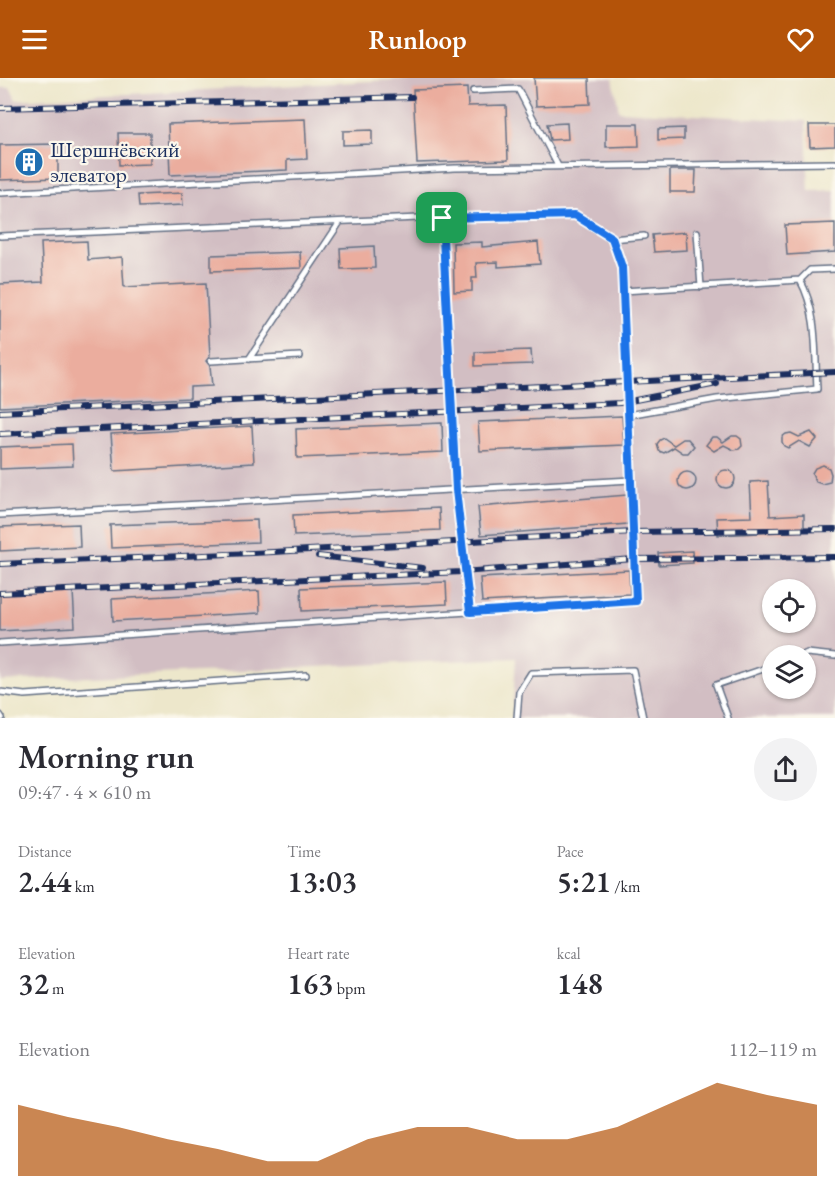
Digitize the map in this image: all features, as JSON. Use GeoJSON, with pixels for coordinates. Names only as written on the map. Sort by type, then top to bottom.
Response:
{"type":"FeatureCollection","features":[{"type":"Feature","properties":{"kind":"lane"},"geometry":{"type":"LineString","coordinates":[[473,91],[518,89],[558,166]]}},
{"type":"Feature","properties":{"kind":"lane"},"geometry":{"type":"LineString","coordinates":[[0,193],[455,168],[835,163]]}},
{"type":"Feature","properties":{"kind":"lane"},"geometry":{"type":"LineString","coordinates":[[0,236],[442,218],[575,215],[612,238],[644,236]]}},
{"type":"Feature","properties":{"kind":"lane"},"geometry":{"type":"LineString","coordinates":[[442,218],[456,490],[470,612]]}},
{"type":"Feature","properties":{"kind":"lane"},"geometry":{"type":"LineString","coordinates":[[249,359],[340,222]]}},
{"type":"Feature","properties":{"kind":"lane"},"geometry":{"type":"LineString","coordinates":[[697,232],[701,287]]}},
{"type":"Feature","properties":{"kind":"lane"},"geometry":{"type":"LineString","coordinates":[[0,643],[636,601],[622,267],[612,238]]}},
{"type":"Feature","properties":{"kind":"lane"},"geometry":{"type":"LineString","coordinates":[[623,291],[801,280],[810,270],[835,269]]}},
{"type":"Feature","properties":{"kind":"lane"},"geometry":{"type":"LineString","coordinates":[[628,415],[717,399],[817,389],[813,323],[808,294],[801,280]]}},
{"type":"Feature","properties":{"kind":"lane"},"geometry":{"type":"LineString","coordinates":[[211,361],[300,356]]}},
{"type":"Feature","properties":{"kind":"lane"},"geometry":{"type":"LineString","coordinates":[[0,514],[631,480]]}},
{"type":"Feature","properties":{"kind":"lane"},"geometry":{"type":"LineString","coordinates":[[816,654],[835,656]]}},
{"type":"Feature","properties":{"kind":"lane"},"geometry":{"type":"LineString","coordinates":[[728,718],[716,685],[762,669]]}},
{"type":"Feature","properties":{"kind":"lane"},"geometry":{"type":"LineString","coordinates":[[517,718],[519,692],[531,673],[633,670],[643,718]]}},
{"type":"Feature","properties":{"kind":"lane"},"geometry":{"type":"LineString","coordinates":[[0,692],[25,695],[306,675]]}},
{"type":"Feature","properties":{"kind":"shaded area"},"geometry":{"type":"Polygon","coordinates":[[[429,78],[613,78],[619,111],[806,121],[809,191],[835,190],[835,718],[512,718],[516,658],[0,681],[0,88],[10,87],[16,100],[429,78]]]}},
{"type":"Feature","properties":{"kind":"building"},"geometry":{"type":"Polygon","coordinates":[[[534,78],[589,78],[590,104],[536,106],[534,78]]]}},
{"type":"Feature","properties":{"kind":"building"},"geometry":{"type":"Polygon","coordinates":[[[467,88],[468,106],[506,105],[508,160],[417,163],[413,90],[467,88]]]}},
{"type":"Feature","properties":{"kind":"building"},"geometry":{"type":"Polygon","coordinates":[[[305,119],[307,159],[287,160],[287,170],[170,175],[168,124],[305,119]]]}},
{"type":"Feature","properties":{"kind":"building"},"geometry":{"type":"Polygon","coordinates":[[[567,123],[568,139],[550,140],[547,124],[567,123]]]}},
{"type":"Feature","properties":{"kind":"building"},"geometry":{"type":"Polygon","coordinates":[[[606,124],[638,124],[639,146],[606,147],[606,124]]]}},
{"type":"Feature","properties":{"kind":"building"},"geometry":{"type":"Polygon","coordinates":[[[809,125],[835,125],[835,146],[810,147],[809,125]]]}},
{"type":"Feature","properties":{"kind":"building"},"geometry":{"type":"Polygon","coordinates":[[[684,128],[684,139],[658,140],[658,129],[684,128]]]}},
{"type":"Feature","properties":{"kind":"building"},"geometry":{"type":"Polygon","coordinates":[[[372,130],[372,144],[343,145],[343,131],[372,130]]]}},
{"type":"Feature","properties":{"kind":"building"},"geometry":{"type":"Polygon","coordinates":[[[118,133],[150,133],[150,164],[119,165],[118,133]]]}},
{"type":"Feature","properties":{"kind":"building","name":"Шершнёвский элеватор"},"geometry":{"type":"Polygon","coordinates":[[[58,144],[58,178],[0,180],[0,145],[58,144]]]}},
{"type":"Feature","properties":{"kind":"building"},"geometry":{"type":"Polygon","coordinates":[[[670,170],[696,170],[695,192],[670,192],[670,170]]]}},
{"type":"Feature","properties":{"kind":"building"},"geometry":{"type":"Polygon","coordinates":[[[182,193],[183,205],[139,207],[138,195],[182,193]]]}},
{"type":"Feature","properties":{"kind":"building"},"geometry":{"type":"Polygon","coordinates":[[[835,223],[835,252],[787,255],[785,225],[835,223]]]}},
{"type":"Feature","properties":{"kind":"building"},"geometry":{"type":"Polygon","coordinates":[[[686,232],[687,250],[654,252],[652,235],[686,232]]]}},
{"type":"Feature","properties":{"kind":"building"},"geometry":{"type":"Polygon","coordinates":[[[87,241],[88,260],[122,257],[124,287],[206,283],[210,356],[206,361],[210,366],[212,386],[190,387],[190,398],[0,407],[0,284],[43,282],[41,243],[87,241]]]}},
{"type":"Feature","properties":{"kind":"building"},"geometry":{"type":"Polygon","coordinates":[[[482,242],[482,247],[538,242],[540,264],[498,267],[498,262],[476,263],[477,278],[472,278],[472,291],[454,292],[453,243],[482,242]]]}},
{"type":"Feature","properties":{"kind":"building"},"geometry":{"type":"Polygon","coordinates":[[[374,246],[375,268],[341,269],[340,248],[374,246]]]}},
{"type":"Feature","properties":{"kind":"building"},"geometry":{"type":"Polygon","coordinates":[[[300,252],[301,268],[211,271],[211,255],[300,252]]]}},
{"type":"Feature","properties":{"kind":"building"},"geometry":{"type":"Polygon","coordinates":[[[531,350],[532,364],[475,366],[475,352],[531,350]]]}},
{"type":"Feature","properties":{"kind":"building"},"geometry":{"type":"Polygon","coordinates":[[[622,416],[624,445],[480,451],[478,422],[622,416]]]}},
{"type":"Feature","properties":{"kind":"building"},"geometry":{"type":"Polygon","coordinates":[[[442,423],[443,452],[297,458],[296,429],[442,423]]]}},
{"type":"Feature","properties":{"kind":"building"},"geometry":{"type":"Polygon","coordinates":[[[252,426],[254,463],[114,471],[111,434],[252,426]]]}},
{"type":"Feature","properties":{"kind":"building"},"geometry":{"type":"Polygon","coordinates":[[[811,432],[817,439],[810,447],[799,441],[788,448],[782,442],[782,437],[786,434],[791,433],[799,437],[811,432]]]}},
{"type":"Feature","properties":{"kind":"building"},"geometry":{"type":"Polygon","coordinates":[[[732,436],[741,439],[742,446],[739,449],[734,450],[724,445],[714,451],[706,445],[712,437],[717,437],[723,442],[732,436]]]}},
{"type":"Feature","properties":{"kind":"building"},"geometry":{"type":"Polygon","coordinates":[[[664,438],[674,445],[683,439],[688,439],[694,446],[688,453],[683,453],[674,447],[664,453],[659,451],[657,444],[664,438]]]}},
{"type":"Feature","properties":{"kind":"building"},"geometry":{"type":"Polygon","coordinates":[[[72,444],[73,466],[0,469],[0,447],[72,444]]]}},
{"type":"Feature","properties":{"kind":"building"},"geometry":{"type":"Polygon","coordinates":[[[823,465],[829,468],[831,474],[830,482],[822,484],[816,482],[812,473],[815,468],[823,465]]]}},
{"type":"Feature","properties":{"kind":"building"},"geometry":{"type":"Polygon","coordinates":[[[722,470],[730,470],[735,475],[733,486],[722,488],[717,483],[717,475],[722,470]]]}},
{"type":"Feature","properties":{"kind":"building"},"geometry":{"type":"Polygon","coordinates":[[[683,472],[691,472],[696,477],[694,488],[683,490],[678,485],[678,477],[683,472]]]}},
{"type":"Feature","properties":{"kind":"building"},"geometry":{"type":"Polygon","coordinates":[[[768,481],[770,516],[804,514],[804,531],[718,535],[717,518],[752,517],[750,482],[768,481]]]}},
{"type":"Feature","properties":{"kind":"building"},"geometry":{"type":"Polygon","coordinates":[[[627,495],[628,524],[481,535],[478,507],[627,495]]]}},
{"type":"Feature","properties":{"kind":"building"},"geometry":{"type":"Polygon","coordinates":[[[439,508],[440,530],[294,536],[293,515],[439,508]]]}},
{"type":"Feature","properties":{"kind":"building"},"geometry":{"type":"Polygon","coordinates":[[[257,520],[258,542],[111,548],[110,525],[257,520]]]}},
{"type":"Feature","properties":{"kind":"building"},"geometry":{"type":"Polygon","coordinates":[[[79,524],[80,547],[0,551],[0,527],[79,524]]]}},
{"type":"Feature","properties":{"kind":"building"},"geometry":{"type":"Polygon","coordinates":[[[692,551],[693,563],[659,565],[658,553],[692,551]]]}},
{"type":"Feature","properties":{"kind":"building"},"geometry":{"type":"Polygon","coordinates":[[[629,570],[630,594],[482,602],[480,578],[629,570]]]}},
{"type":"Feature","properties":{"kind":"building"},"geometry":{"type":"Polygon","coordinates":[[[446,582],[447,604],[302,611],[301,588],[446,582]]]}},
{"type":"Feature","properties":{"kind":"building"},"geometry":{"type":"Polygon","coordinates":[[[73,591],[75,627],[0,631],[0,595],[73,591]]]}},
{"type":"Feature","properties":{"kind":"building"},"geometry":{"type":"Polygon","coordinates":[[[259,591],[260,613],[113,621],[112,599],[259,591]]]}},
{"type":"Feature","properties":{"kind":"railway"},"geometry":{"type":"LineString","coordinates":[[0,108],[412,97]]}},
{"type":"Feature","properties":{"kind":"railway"},"geometry":{"type":"LineString","coordinates":[[0,412],[835,372]]}},
{"type":"Feature","properties":{"kind":"railway"},"geometry":{"type":"LineString","coordinates":[[0,434],[620,403],[717,384]]}},
{"type":"Feature","properties":{"kind":"railway"},"geometry":{"type":"LineString","coordinates":[[0,564],[633,532],[835,529]]}},
{"type":"Feature","properties":{"kind":"railway"},"geometry":{"type":"LineString","coordinates":[[318,556],[423,568]]}},
{"type":"Feature","properties":{"kind":"railway"},"geometry":{"type":"LineString","coordinates":[[0,593],[462,572],[634,559],[835,557]]}},
{"type":"Feature","properties":{"kind":"place","name":"Шершнёвский элеватор"},"geometry":{"type":"Point","coordinates":[29,162]}},
{"type":"Feature","properties":{"kind":"route"},"geometry":{"type":"LineString","coordinates":[[575,215],[612,238],[622,267],[636,601],[470,612],[456,490],[442,218],[575,215]]}}]}
